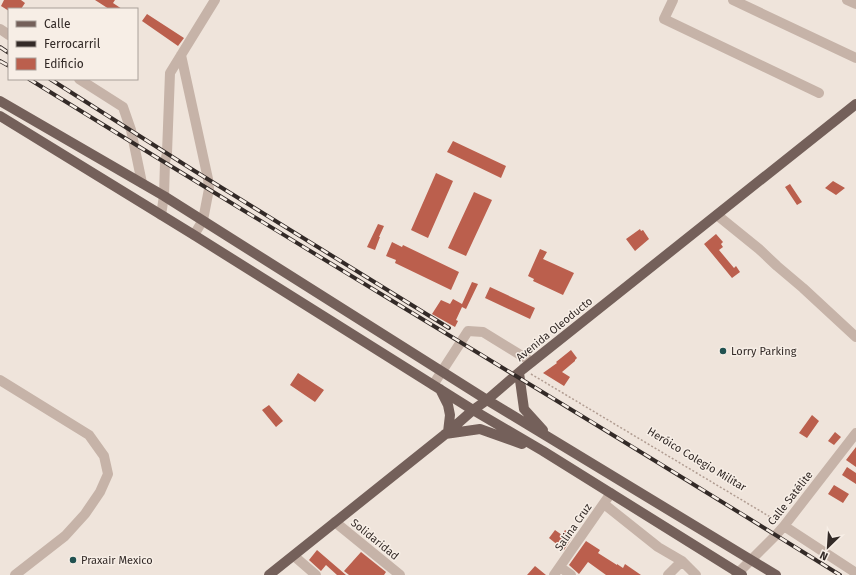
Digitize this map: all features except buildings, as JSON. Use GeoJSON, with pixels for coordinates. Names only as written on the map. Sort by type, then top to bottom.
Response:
{"type":"FeatureCollection","features":[{"type":"Feature","properties":{"kind":"main road"},"geometry":{"type":"LineString","coordinates":[[0,101],[164,196],[487,400],[776,575]]}},
{"type":"Feature","properties":{"kind":"main road","name":"Avenida Oleoducto"},"geometry":{"type":"LineString","coordinates":[[270,575],[532,362],[854,108]]}},
{"type":"Feature","properties":{"kind":"main road"},"geometry":{"type":"LineString","coordinates":[[0,116],[194,235],[473,410],[611,493],[738,574]]}},
{"type":"Feature","properties":{"kind":"main road"},"geometry":{"type":"LineString","coordinates":[[521,371],[524,409],[551,439]]}},
{"type":"Feature","properties":{"kind":"main road"},"geometry":{"type":"LineString","coordinates":[[437,387],[448,405],[450,415],[446,433],[480,429],[543,451]]}},
{"type":"Feature","properties":{"kind":"main road"},"geometry":{"type":"LineString","coordinates":[[580,474],[589,461]]}},
{"type":"Feature","properties":{"kind":"street"},"geometry":{"type":"LineString","coordinates":[[161,215],[167,153],[170,73],[215,0]]}},
{"type":"Feature","properties":{"kind":"street"},"geometry":{"type":"LineString","coordinates":[[673,0],[664,19],[819,93]]}},
{"type":"Feature","properties":{"kind":"street"},"geometry":{"type":"LineString","coordinates":[[734,0],[856,58]]}},
{"type":"Feature","properties":{"kind":"street"},"geometry":{"type":"LineString","coordinates":[[847,0],[856,4]]}},
{"type":"Feature","properties":{"kind":"street"},"geometry":{"type":"LineString","coordinates":[[181,55],[209,189],[203,220],[194,235]]}},
{"type":"Feature","properties":{"kind":"street"},"geometry":{"type":"LineString","coordinates":[[81,80],[123,107],[131,130],[142,184]]}},
{"type":"Feature","properties":{"kind":"street"},"geometry":{"type":"LineString","coordinates":[[717,215],[759,249],[856,337]]}},
{"type":"Feature","properties":{"kind":"street"},"geometry":{"type":"LineString","coordinates":[[437,387],[442,372],[468,331],[483,332],[532,362]]}},
{"type":"Feature","properties":{"kind":"street"},"geometry":{"type":"LineString","coordinates":[[0,380],[89,435],[104,456],[108,474],[100,492],[85,514],[65,536],[15,575]]}},
{"type":"Feature","properties":{"kind":"street","name":"Calle Satélite"},"geometry":{"type":"LineString","coordinates":[[738,574],[784,526],[856,433]]}},
{"type":"Feature","properties":{"kind":"street","name":"Salina Cruz"},"geometry":{"type":"LineString","coordinates":[[557,571],[611,493]]}},
{"type":"Feature","properties":{"kind":"street"},"geometry":{"type":"LineString","coordinates":[[604,504],[658,547],[682,561],[696,575]]}},
{"type":"Feature","properties":{"kind":"street","name":"Solidaridad"},"geometry":{"type":"LineString","coordinates":[[336,522],[400,575]]}},
{"type":"Feature","properties":{"kind":"street"},"geometry":{"type":"LineString","coordinates":[[784,526],[856,573]]}},
{"type":"Feature","properties":{"kind":"street"},"geometry":{"type":"LineString","coordinates":[[294,556],[316,575]]}},
{"type":"Feature","properties":{"kind":"street"},"geometry":{"type":"LineString","coordinates":[[668,575],[682,561]]}},
{"type":"Feature","properties":{"kind":"street"},"geometry":{"type":"LineString","coordinates":[[557,571],[571,575]]}},
{"type":"Feature","properties":{"kind":"path","name":"Heróico Colegio Militar"},"geometry":{"type":"LineString","coordinates":[[521,371],[784,526]]}},
{"type":"Feature","properties":{"kind":"railway"},"geometry":{"type":"LineString","coordinates":[[0,47],[8,52]]}},
{"type":"Feature","properties":{"kind":"railway"},"geometry":{"type":"LineString","coordinates":[[0,61],[8,65]]}},
{"type":"Feature","properties":{"kind":"railway"},"geometry":{"type":"LineString","coordinates":[[31,80],[638,450],[840,575]]}},
{"type":"Feature","properties":{"kind":"railway"},"geometry":{"type":"LineString","coordinates":[[52,80],[193,170],[449,328]]}},
{"type":"Feature","properties":{"kind":"place","name":"Lorry Parking"},"geometry":{"type":"Point","coordinates":[723,351]}},
{"type":"Feature","properties":{"kind":"place","name":"Praxair Mexico"},"geometry":{"type":"Point","coordinates":[73,560]}}]}
